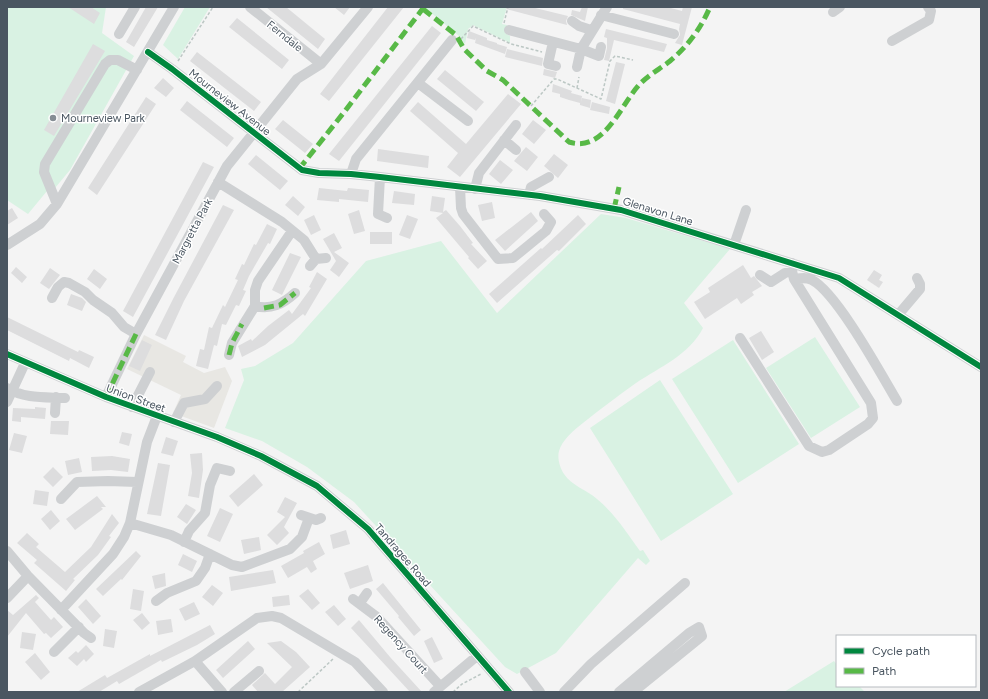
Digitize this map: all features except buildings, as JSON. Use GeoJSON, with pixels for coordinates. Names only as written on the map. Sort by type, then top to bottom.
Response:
{"type":"FeatureCollection","features":[{"type":"Feature","properties":{"kind":"street"},"geometry":{"type":"LineString","coordinates":[[119,34],[135,7]]}},
{"type":"Feature","properties":{"kind":"street"},"geometry":{"type":"LineString","coordinates":[[7,245],[40,224],[57,204],[174,7]]}},
{"type":"Feature","properties":{"kind":"street","name":"Ferndale"},"geometry":{"type":"LineString","coordinates":[[250,7],[321,64]]}},
{"type":"Feature","properties":{"kind":"street","name":"Margretta Park"},"geometry":{"type":"LineString","coordinates":[[106,397],[136,334],[218,182],[253,132],[297,79],[321,64],[368,7]]}},
{"type":"Feature","properties":{"kind":"street"},"geometry":{"type":"LineString","coordinates":[[892,41],[929,20],[931,12],[928,7]]}},
{"type":"Feature","properties":{"kind":"street"},"geometry":{"type":"LineString","coordinates":[[577,67],[581,48],[604,11],[674,34]]}},
{"type":"Feature","properties":{"kind":"street"},"geometry":{"type":"LineString","coordinates":[[572,21],[579,26],[591,30]]}},
{"type":"Feature","properties":{"kind":"street"},"geometry":{"type":"LineString","coordinates":[[510,30],[581,48],[599,56],[601,47]]}},
{"type":"Feature","properties":{"kind":"street"},"geometry":{"type":"LineString","coordinates":[[351,174],[356,159],[455,40]]}},
{"type":"Feature","properties":{"kind":"street"},"geometry":{"type":"LineString","coordinates":[[554,42],[548,64],[556,66]]}},
{"type":"Feature","properties":{"kind":"street","name":"Mourneview Avenue"},"geometry":{"type":"LineString","coordinates":[[148,52],[172,69],[299,169]]}},
{"type":"Feature","properties":{"kind":"street"},"geometry":{"type":"LineString","coordinates":[[57,204],[44,172],[45,164],[105,64],[110,60],[118,60],[137,70]]}},
{"type":"Feature","properties":{"kind":"street"},"geometry":{"type":"LineString","coordinates":[[418,83],[468,121]]}},
{"type":"Feature","properties":{"kind":"street"},"geometry":{"type":"LineString","coordinates":[[475,189],[479,173],[516,125]]}},
{"type":"Feature","properties":{"kind":"street"},"geometry":{"type":"LineString","coordinates":[[504,140],[516,150]]}},
{"type":"Feature","properties":{"kind":"street","name":"Glenavon Lane"},"geometry":{"type":"LineString","coordinates":[[299,169],[319,174],[351,174],[529,195],[621,210],[734,245],[793,271],[839,278],[981,367]]}},
{"type":"Feature","properties":{"kind":"street"},"geometry":{"type":"LineString","coordinates":[[380,177],[378,214],[388,218]]}},
{"type":"Feature","properties":{"kind":"street"},"geometry":{"type":"LineString","coordinates":[[529,195],[531,187],[549,177]]}},
{"type":"Feature","properties":{"kind":"street"},"geometry":{"type":"LineString","coordinates":[[218,182],[282,222],[304,240],[318,261]]}},
{"type":"Feature","properties":{"kind":"street"},"geometry":{"type":"LineString","coordinates":[[460,187],[461,208],[463,214],[498,259],[513,258],[546,231],[551,222],[544,214]]}},
{"type":"Feature","properties":{"kind":"street"},"geometry":{"type":"LineString","coordinates":[[734,245],[746,210]]}},
{"type":"Feature","properties":{"kind":"street"},"geometry":{"type":"LineString","coordinates":[[229,355],[232,343],[255,306],[255,290],[258,281],[292,231]]}},
{"type":"Feature","properties":{"kind":"street"},"geometry":{"type":"LineString","coordinates":[[740,338],[809,446],[822,452],[829,450],[868,424],[873,418],[871,403],[793,271]]}},
{"type":"Feature","properties":{"kind":"street"},"geometry":{"type":"LineString","coordinates":[[760,275],[771,282],[785,273],[793,271],[810,279],[829,294],[871,356],[897,401]]}},
{"type":"Feature","properties":{"kind":"street"},"geometry":{"type":"LineString","coordinates":[[898,315],[920,290],[920,284],[917,278]]}},
{"type":"Feature","properties":{"kind":"street"},"geometry":{"type":"LineString","coordinates":[[52,298],[58,287],[64,282],[69,283],[85,292],[93,300],[112,313],[124,327],[136,334]]}},
{"type":"Feature","properties":{"kind":"street"},"geometry":{"type":"LineString","coordinates":[[255,306],[264,308],[280,304],[295,293]]}},
{"type":"Feature","properties":{"kind":"street","name":"Union Street"},"geometry":{"type":"LineString","coordinates":[[7,354],[106,397],[217,437],[261,456]]}},
{"type":"Feature","properties":{"kind":"street"},"geometry":{"type":"LineString","coordinates":[[7,402],[10,390],[26,363]]}},
{"type":"Feature","properties":{"kind":"street"},"geometry":{"type":"LineString","coordinates":[[132,407],[150,372]]}},
{"type":"Feature","properties":{"kind":"street"},"geometry":{"type":"LineString","coordinates":[[174,422],[184,403],[205,399],[217,386]]}},
{"type":"Feature","properties":{"kind":"street"},"geometry":{"type":"LineString","coordinates":[[10,390],[31,397],[60,398],[55,413]]}},
{"type":"Feature","properties":{"kind":"street"},"geometry":{"type":"LineString","coordinates":[[62,610],[113,554],[124,537],[130,523],[137,482],[147,442],[157,416]]}},
{"type":"Feature","properties":{"kind":"street","name":"Tandragee Road"},"geometry":{"type":"LineString","coordinates":[[261,456],[317,486],[368,529],[509,692]]}},
{"type":"Feature","properties":{"kind":"street"},"geometry":{"type":"LineString","coordinates":[[184,542],[189,531],[205,513],[210,485],[217,468],[230,471]]}},
{"type":"Feature","properties":{"kind":"street"},"geometry":{"type":"LineString","coordinates":[[61,499],[77,482],[137,482]]}},
{"type":"Feature","properties":{"kind":"street"},"geometry":{"type":"LineString","coordinates":[[130,523],[140,524],[184,542],[232,565],[242,567],[290,549],[302,537],[305,517],[316,520],[321,518]]}},
{"type":"Feature","properties":{"kind":"street"},"geometry":{"type":"LineString","coordinates":[[7,551],[28,576],[84,633],[92,638]]}},
{"type":"Feature","properties":{"kind":"street"},"geometry":{"type":"LineString","coordinates":[[156,600],[167,593],[196,581],[205,568],[210,554]]}},
{"type":"Feature","properties":{"kind":"street"},"geometry":{"type":"LineString","coordinates":[[7,598],[28,576]]}},
{"type":"Feature","properties":{"kind":"street"},"geometry":{"type":"LineString","coordinates":[[564,692],[592,664],[685,584]]}},
{"type":"Feature","properties":{"kind":"street","name":"Regency Court"},"geometry":{"type":"LineString","coordinates":[[367,593],[356,601],[377,617],[437,689]]}},
{"type":"Feature","properties":{"kind":"street"},"geometry":{"type":"LineString","coordinates":[[139,692],[194,661],[257,618],[272,616],[281,618],[336,649],[355,662],[383,692]]}},
{"type":"Feature","properties":{"kind":"street"},"geometry":{"type":"LineString","coordinates":[[54,652],[79,627]]}},
{"type":"Feature","properties":{"kind":"street"},"geometry":{"type":"LineString","coordinates":[[619,692],[689,633],[699,627],[702,636],[633,692]]}},
{"type":"Feature","properties":{"kind":"street"},"geometry":{"type":"LineString","coordinates":[[437,689],[477,656]]}},
{"type":"Feature","properties":{"kind":"street"},"geometry":{"type":"LineString","coordinates":[[194,661],[222,692]]}},
{"type":"Feature","properties":{"kind":"street"},"geometry":{"type":"LineString","coordinates":[[234,692],[259,671]]}},
{"type":"Feature","properties":{"kind":"street"},"geometry":{"type":"LineString","coordinates":[[525,672],[540,692]]}},
{"type":"Feature","properties":{"kind":"path"},"geometry":{"type":"LineString","coordinates":[[172,69],[213,7]]}},
{"type":"Feature","properties":{"kind":"path"},"geometry":{"type":"LineString","coordinates":[[455,40],[473,26],[511,44],[550,54]]}},
{"type":"Feature","properties":{"kind":"path"},"geometry":{"type":"LineString","coordinates":[[531,106],[554,80],[577,88],[601,99],[610,61],[615,56],[633,60]]}},
{"type":"Feature","properties":{"kind":"path"},"geometry":{"type":"LineString","coordinates":[[577,67],[580,80],[577,88]]}},
{"type":"Feature","properties":{"kind":"path"},"geometry":{"type":"LineString","coordinates":[[298,692],[332,659],[336,649]]}},
{"type":"Feature","properties":{"kind":"path"},"geometry":{"type":"LineString","coordinates":[[453,692],[474,676],[490,670]]}},
{"type":"Feature","properties":{"kind":"shaded area"},"geometry":{"type":"Polygon","coordinates":[[[144,335],[186,356],[183,362],[204,373],[225,367],[232,381],[214,428],[173,413],[181,395],[127,369],[144,335]]]}},
{"type":"Feature","properties":{"kind":"green space","name":"Mourneview Park"},"geometry":{"type":"Polygon","coordinates":[[[7,7],[106,7],[102,33],[134,56],[70,170],[55,188],[47,191],[28,214],[7,200],[7,7]]]}},
{"type":"Feature","properties":{"kind":"green space"},"geometry":{"type":"Polygon","coordinates":[[[185,7],[210,7],[178,59],[163,45],[185,7]]]}},
{"type":"Feature","properties":{"kind":"green space"},"geometry":{"type":"Polygon","coordinates":[[[424,7],[507,7],[502,24],[507,25],[505,33],[510,36],[510,43],[473,25],[468,29],[465,44],[459,36],[424,7]]]}},
{"type":"Feature","properties":{"kind":"green space"},"geometry":{"type":"Polygon","coordinates":[[[601,214],[626,218],[730,249],[684,303],[703,328],[690,346],[673,360],[636,383],[572,432],[559,451],[558,457],[560,466],[567,478],[575,485],[593,496],[609,511],[640,551],[643,550],[650,561],[646,565],[638,558],[556,653],[517,674],[505,667],[354,502],[307,467],[262,441],[225,428],[244,380],[241,369],[255,366],[293,343],[366,261],[441,241],[497,313],[601,214]]]}},
{"type":"Feature","properties":{"kind":"green space"},"geometry":{"type":"Polygon","coordinates":[[[815,337],[860,407],[811,438],[766,368],[815,337]]]}},
{"type":"Feature","properties":{"kind":"green space"},"geometry":{"type":"Polygon","coordinates":[[[733,340],[799,444],[738,483],[672,379],[733,340]]]}},
{"type":"Feature","properties":{"kind":"green space"},"geometry":{"type":"Polygon","coordinates":[[[660,380],[733,494],[661,541],[590,428],[660,380]]]}},
{"type":"Feature","properties":{"kind":"green space"},"geometry":{"type":"Polygon","coordinates":[[[834,661],[836,664],[836,687],[860,687],[865,692],[784,692],[834,661]]]}},
{"type":"Feature","properties":{"kind":"marked path"},"geometry":{"type":"LineString","coordinates":[[299,169],[424,7]]}},
{"type":"Feature","properties":{"kind":"marked path"},"geometry":{"type":"LineString","coordinates":[[423,9],[456,35],[464,49],[487,71],[503,80],[569,142],[581,144],[592,141],[602,134],[610,126],[639,85],[683,49],[698,29],[710,7]]}},
{"type":"Feature","properties":{"kind":"marked path"},"geometry":{"type":"LineString","coordinates":[[614,209],[619,187]]}},
{"type":"Feature","properties":{"kind":"marked path"},"geometry":{"type":"LineString","coordinates":[[264,308],[280,305],[295,293]]}},
{"type":"Feature","properties":{"kind":"marked path"},"geometry":{"type":"LineString","coordinates":[[229,355],[232,343],[242,324]]}},
{"type":"Feature","properties":{"kind":"marked path"},"geometry":{"type":"LineString","coordinates":[[106,397],[136,334]]}},
{"type":"Feature","properties":{"kind":"cycle path"},"geometry":{"type":"LineString","coordinates":[[148,52],[302,170],[319,173],[380,177],[540,196],[621,210],[839,278],[981,367]]}},
{"type":"Feature","properties":{"kind":"cycle path"},"geometry":{"type":"LineString","coordinates":[[7,354],[106,397],[217,437],[261,456],[317,486],[368,529],[509,692]]}},
{"type":"Feature","properties":{"kind":"place","name":"Mourneview Park"},"geometry":{"type":"Point","coordinates":[53,118]}}]}
